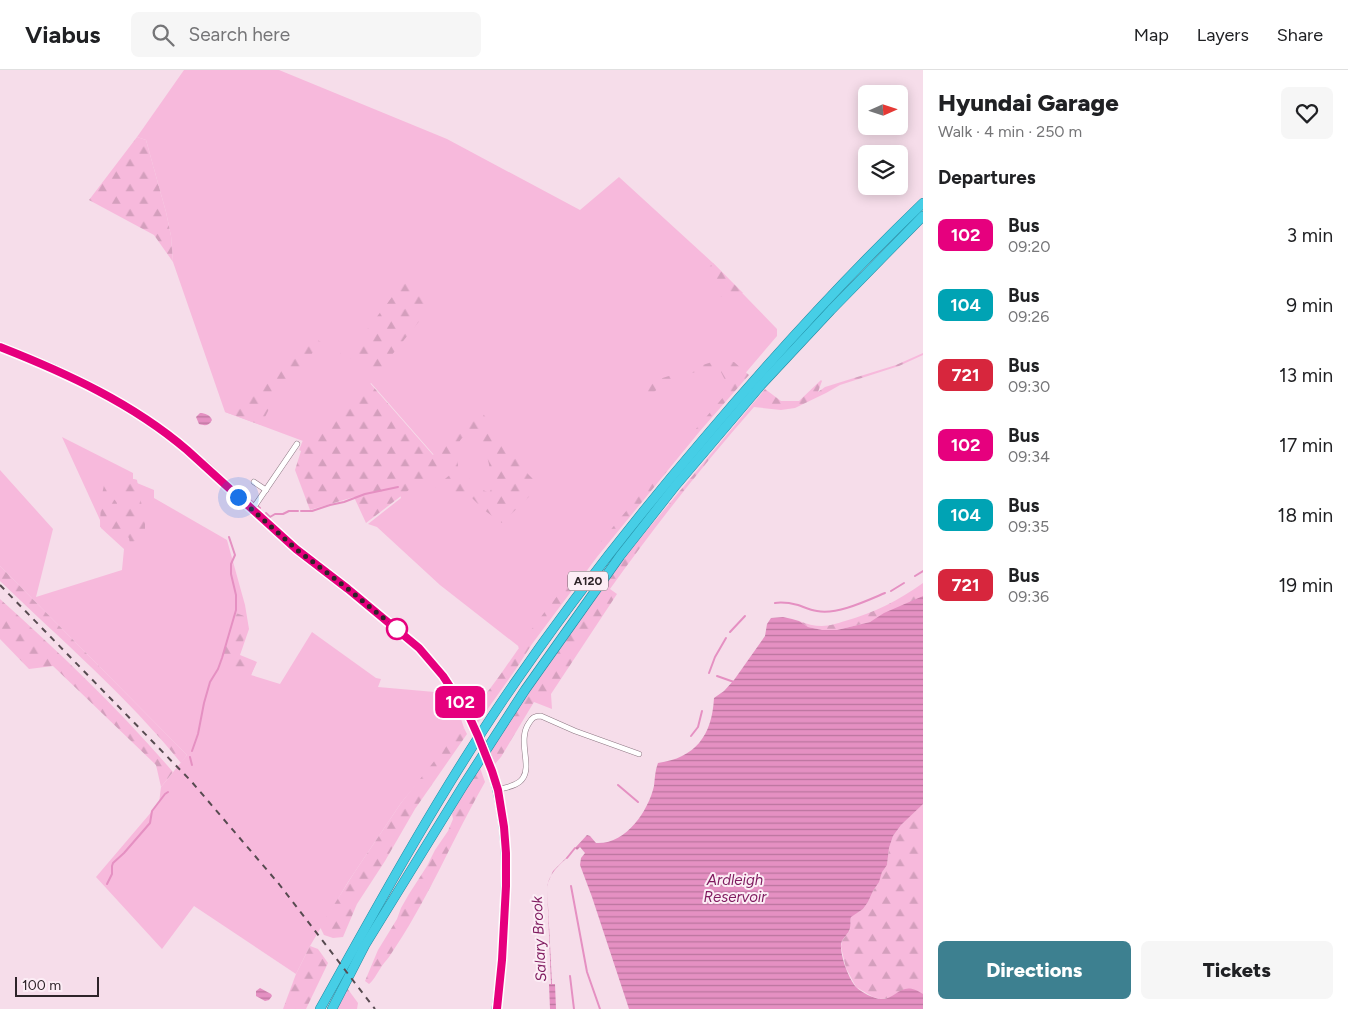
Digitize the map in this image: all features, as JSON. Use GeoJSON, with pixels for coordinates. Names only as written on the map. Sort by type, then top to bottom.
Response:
{"type":"FeatureCollection","features":[{"type":"Feature","properties":{"kind":"highway","name":"A120"},"geometry":{"type":"LineString","coordinates":[[320,1009],[381,899],[450,782],[501,703],[567,609],[656,494],[756,376],[824,302],[923,203]]}},
{"type":"Feature","properties":{"kind":"highway","name":"A120"},"geometry":{"type":"LineString","coordinates":[[332,1009],[365,945],[463,786],[526,690],[620,556],[676,485],[761,385],[923,216]]}},
{"type":"Feature","properties":{"kind":"main road"},"geometry":{"type":"LineString","coordinates":[[0,347],[54,369],[110,396],[179,443],[255,506],[296,549],[419,648],[443,676],[468,714],[482,745],[498,790],[504,827],[506,865],[502,960],[496,1009]]}},
{"type":"Feature","properties":{"kind":"street"},"geometry":{"type":"LineString","coordinates":[[255,506],[297,444]]}},
{"type":"Feature","properties":{"kind":"street"},"geometry":{"type":"LineString","coordinates":[[254,482],[266,490]]}},
{"type":"Feature","properties":{"kind":"street"},"geometry":{"type":"LineString","coordinates":[[498,790],[517,784],[526,772],[524,735],[529,722],[537,716],[639,754]]}},
{"type":"Feature","properties":{"kind":"green space"},"geometry":{"type":"Polygon","coordinates":[[[184,70],[279,70],[447,139],[580,210],[619,177],[713,263],[777,329],[777,336],[708,417],[522,649],[440,585],[377,527],[368,524],[401,498],[399,486],[434,455],[371,383],[308,440],[303,441],[225,412],[173,262],[171,236],[166,212],[146,140],[137,137],[184,70]]]}},
{"type":"Feature","properties":{"kind":"green space"},"geometry":{"type":"Polygon","coordinates":[[[137,137],[146,140],[166,212],[171,236],[173,262],[154,235],[89,200],[137,137]]]}},
{"type":"Feature","properties":{"kind":"green space"},"geometry":{"type":"Polygon","coordinates":[[[713,263],[743,293],[718,297],[705,272],[713,263]]]}},
{"type":"Feature","properties":{"kind":"green space"},"geometry":{"type":"Polygon","coordinates":[[[407,279],[438,298],[391,356],[386,366],[378,374],[340,353],[352,348],[356,344],[407,279]]]}},
{"type":"Feature","properties":{"kind":"green space"},"geometry":{"type":"Polygon","coordinates":[[[309,335],[321,342],[269,409],[261,425],[225,412],[265,374],[309,335]]]}},
{"type":"Feature","properties":{"kind":"green space"},"geometry":{"type":"Polygon","coordinates":[[[923,353],[923,355],[899,366],[840,385],[795,408],[781,410],[754,407],[680,496],[610,589],[617,594],[551,694],[552,709],[534,702],[501,757],[494,765],[488,746],[613,571],[765,389],[781,401],[799,401],[821,380],[818,392],[825,387],[896,365],[923,353]]]}},
{"type":"Feature","properties":{"kind":"green space"},"geometry":{"type":"Polygon","coordinates":[[[715,361],[734,362],[749,375],[700,431],[597,557],[532,644],[477,724],[470,710],[489,690],[543,613],[732,387],[725,380],[719,368],[703,370],[667,380],[652,394],[639,392],[638,386],[715,361]]]}},
{"type":"Feature","properties":{"kind":"green space"},"geometry":{"type":"Polygon","coordinates":[[[369,382],[433,455],[478,407],[528,474],[540,486],[502,523],[484,510],[467,493],[442,494],[435,487],[454,470],[463,473],[476,485],[489,493],[492,488],[489,462],[485,450],[477,440],[466,436],[462,438],[458,445],[458,468],[444,455],[441,458],[444,463],[366,523],[354,497],[310,510],[295,470],[303,440],[307,440],[314,430],[345,406],[369,382]]]}},
{"type":"Feature","properties":{"kind":"green space"},"geometry":{"type":"Polygon","coordinates":[[[62,437],[133,473],[133,479],[137,480],[137,483],[154,490],[154,498],[227,540],[245,605],[249,629],[240,655],[257,662],[251,675],[280,684],[312,632],[376,678],[381,679],[378,687],[446,693],[459,713],[464,728],[401,803],[348,882],[310,946],[296,974],[194,906],[162,949],[96,877],[159,803],[161,787],[187,755],[0,566],[0,470],[53,529],[36,597],[122,570],[124,549],[101,528],[100,520],[62,437]]]}},
{"type":"Feature","properties":{"kind":"green space"},"geometry":{"type":"Polygon","coordinates":[[[108,467],[110,471],[109,496],[117,503],[116,515],[125,510],[126,507],[123,485],[126,477],[129,473],[133,473],[133,479],[137,480],[145,523],[145,535],[130,544],[129,538],[126,535],[100,527],[101,499],[108,467]]]}},
{"type":"Feature","properties":{"kind":"green space"},"geometry":{"type":"Polygon","coordinates":[[[0,566],[187,755],[181,763],[139,715],[0,581],[0,566]]]}},
{"type":"Feature","properties":{"kind":"green space"},"geometry":{"type":"Polygon","coordinates":[[[923,583],[923,596],[870,622],[837,630],[821,630],[808,627],[799,621],[825,626],[856,618],[886,605],[923,583]]]}},
{"type":"Feature","properties":{"kind":"green space"},"geometry":{"type":"Polygon","coordinates":[[[0,599],[90,683],[173,772],[161,787],[156,765],[53,666],[29,669],[0,639],[0,599]]]}},
{"type":"Feature","properties":{"kind":"green space"},"geometry":{"type":"Polygon","coordinates":[[[236,613],[244,616],[245,626],[245,634],[237,656],[240,659],[256,663],[251,675],[230,669],[220,661],[236,613]]]}},
{"type":"Feature","properties":{"kind":"green space"},"geometry":{"type":"Polygon","coordinates":[[[464,728],[467,734],[415,809],[357,904],[343,937],[333,938],[324,935],[320,927],[401,803],[451,740],[464,728]]]}},
{"type":"Feature","properties":{"kind":"green space"},"geometry":{"type":"Polygon","coordinates":[[[479,765],[485,782],[403,936],[369,984],[365,981],[378,950],[397,919],[409,894],[448,831],[453,819],[452,814],[479,765]]]}},
{"type":"Feature","properties":{"kind":"green space"},"geometry":{"type":"Polygon","coordinates":[[[923,803],[923,995],[880,999],[856,987],[846,968],[841,947],[842,941],[850,930],[851,916],[863,909],[868,902],[883,869],[887,865],[893,836],[923,803]]]}},
{"type":"Feature","properties":{"kind":"green space"},"geometry":{"type":"Polygon","coordinates":[[[310,946],[318,949],[328,963],[306,1009],[283,1009],[296,974],[310,946]]]}},
{"type":"Feature","properties":{"kind":"green space"},"geometry":{"type":"Polygon","coordinates":[[[347,988],[358,1003],[357,1009],[337,1009],[347,988]]]}},
{"type":"Feature","properties":{"kind":"water"},"geometry":{"type":"Polygon","coordinates":[[[200,413],[210,417],[212,420],[210,423],[205,425],[199,424],[196,417],[200,413]]]}},
{"type":"Feature","properties":{"kind":"water","name":"Ardleigh Reservoir"},"geometry":{"type":"Polygon","coordinates":[[[923,596],[923,804],[901,825],[893,836],[887,865],[882,872],[879,882],[863,909],[851,917],[849,930],[841,944],[846,967],[853,983],[858,989],[871,997],[881,999],[910,988],[923,994],[923,1009],[629,1009],[580,865],[581,858],[585,853],[580,847],[577,850],[575,848],[587,835],[596,843],[607,842],[626,833],[634,825],[651,796],[658,763],[682,756],[699,743],[710,723],[714,698],[734,680],[765,636],[767,624],[771,618],[783,617],[799,621],[808,627],[822,630],[837,630],[870,622],[884,613],[923,596]]]}},
{"type":"Feature","properties":{"kind":"water"},"geometry":{"type":"Polygon","coordinates":[[[568,856],[555,870],[551,876],[553,871],[568,856]]]}},
{"type":"Feature","properties":{"kind":"water"},"geometry":{"type":"Polygon","coordinates":[[[547,890],[552,984],[555,984],[556,1009],[550,1009],[549,984],[551,984],[547,890]]]}},
{"type":"Feature","properties":{"kind":"water"},"geometry":{"type":"Polygon","coordinates":[[[260,988],[271,994],[272,996],[269,1000],[265,1001],[256,996],[256,991],[260,988]]]}},
{"type":"Feature","properties":{"kind":"waterway"},"geometry":{"type":"LineString","coordinates":[[206,461],[227,481]]}},
{"type":"Feature","properties":{"kind":"waterway"},"geometry":{"type":"LineString","coordinates":[[232,486],[260,508]]}},
{"type":"Feature","properties":{"kind":"waterway"},"geometry":{"type":"LineString","coordinates":[[301,511],[312,511],[365,494],[398,487]]}},
{"type":"Feature","properties":{"kind":"waterway"},"geometry":{"type":"LineString","coordinates":[[266,513],[270,517],[275,514],[298,511]]}},
{"type":"Feature","properties":{"kind":"waterway"},"geometry":{"type":"LineString","coordinates":[[192,751],[198,734],[210,682],[222,658],[236,610],[236,595],[231,574],[231,564],[235,555],[229,537]]}},
{"type":"Feature","properties":{"kind":"waterway"},"geometry":{"type":"LineString","coordinates":[[915,576],[923,571]]}},
{"type":"Feature","properties":{"kind":"waterway"},"geometry":{"type":"LineString","coordinates":[[891,591],[904,583]]}},
{"type":"Feature","properties":{"kind":"waterway"},"geometry":{"type":"LineString","coordinates":[[775,603],[798,605],[825,612],[842,609],[885,593]]}},
{"type":"Feature","properties":{"kind":"waterway"},"geometry":{"type":"LineString","coordinates":[[730,632],[745,616]]}},
{"type":"Feature","properties":{"kind":"waterway"},"geometry":{"type":"LineString","coordinates":[[709,673],[715,657],[726,638]]}},
{"type":"Feature","properties":{"kind":"waterway"},"geometry":{"type":"LineString","coordinates":[[717,676],[734,682]]}},
{"type":"Feature","properties":{"kind":"waterway"},"geometry":{"type":"LineString","coordinates":[[691,736],[698,727],[702,711]]}},
{"type":"Feature","properties":{"kind":"waterway"},"geometry":{"type":"LineString","coordinates":[[190,757],[192,765]]}},
{"type":"Feature","properties":{"kind":"waterway"},"geometry":{"type":"LineString","coordinates":[[618,785],[638,802]]}},
{"type":"Feature","properties":{"kind":"waterway"},"geometry":{"type":"LineString","coordinates":[[107,884],[112,874],[113,863],[150,823],[152,811],[168,792]]}},
{"type":"Feature","properties":{"kind":"waterway","name":"Salary Brook"},"geometry":{"type":"LineString","coordinates":[[567,858],[575,848]]}},
{"type":"Feature","properties":{"kind":"waterway"},"geometry":{"type":"LineString","coordinates":[[571,886],[587,972],[600,1009]]}},
{"type":"Feature","properties":{"kind":"waterway"},"geometry":{"type":"LineString","coordinates":[[570,976],[574,1009]]}},
{"type":"Feature","properties":{"kind":"railway"},"geometry":{"type":"LineString","coordinates":[[0,585],[191,781],[279,884],[375,1009]]}},
{"type":"Feature","properties":{"kind":"bus line","name":"102"},"geometry":{"type":"LineString","coordinates":[[0,347],[86,384],[116,400],[170,436],[296,549],[419,648],[443,676],[468,714],[478,736],[492,771],[503,815],[506,839],[506,886],[497,1009]]}},
{"type":"Feature","properties":{"kind":"route"},"geometry":{"type":"LineString","coordinates":[[238,497],[296,549],[397,629]]}}]}
